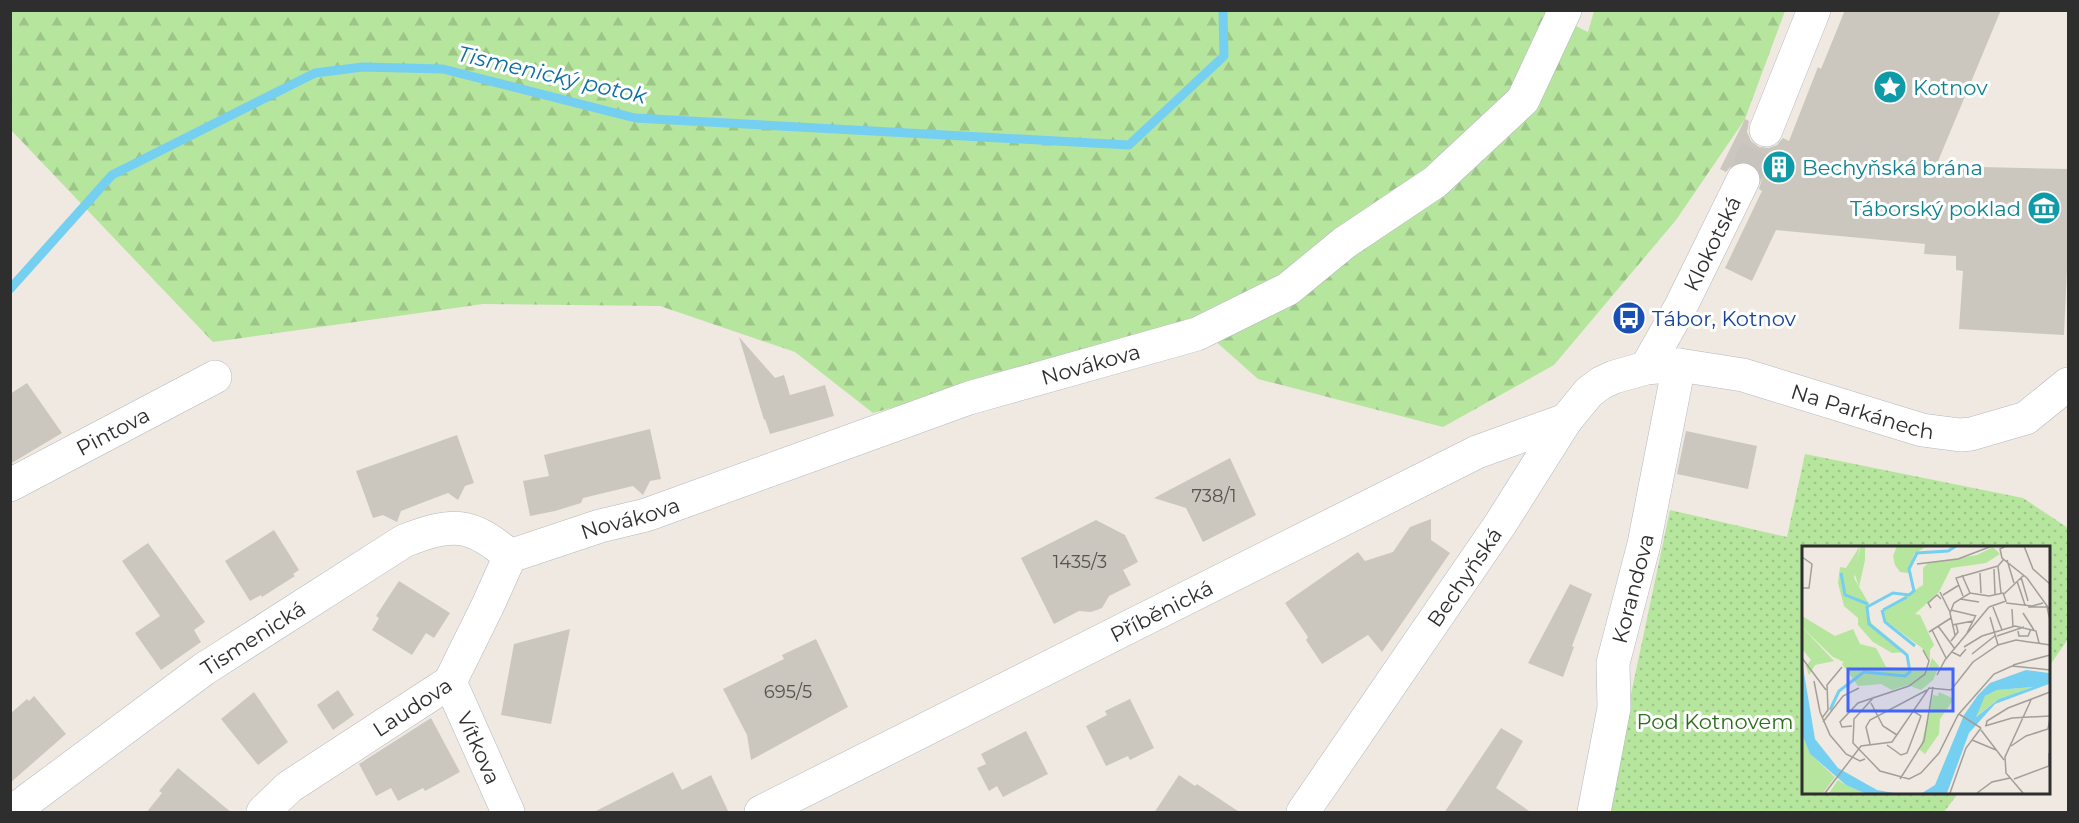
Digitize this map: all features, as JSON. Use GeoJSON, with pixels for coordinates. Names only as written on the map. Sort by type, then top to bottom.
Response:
{"type":"FeatureCollection","features":[{"type":"Feature","properties":{"kind":"street","name":"Novákova"},"geometry":{"type":"LineString","coordinates":[[510,556],[600,526],[646,515],[969,398],[1197,334],[1288,289],[1344,243],[1435,182],[1523,100],[1564,10]]}},
{"type":"Feature","properties":{"kind":"street"},"geometry":{"type":"LineString","coordinates":[[1766,130],[1814,10]]}},
{"type":"Feature","properties":{"kind":"street","name":"Klokotská"},"geometry":{"type":"LineString","coordinates":[[1646,368],[1682,306],[1743,180]]}},
{"type":"Feature","properties":{"kind":"street","name":"Na Parkánech"},"geometry":{"type":"LineString","coordinates":[[1646,368],[1679,365],[1743,375],[1922,430],[1960,435],[1971,434],[2025,418],[2068,384]]}},
{"type":"Feature","properties":{"kind":"street","name":"Korandova"},"geometry":{"type":"LineString","coordinates":[[1594,813],[1614,708],[1612,663],[1644,544],[1679,365]]}},
{"type":"Feature","properties":{"kind":"street","name":"Bechyňská"},"geometry":{"type":"LineString","coordinates":[[1303,813],[1501,523],[1566,420],[1589,392],[1600,384],[1614,377],[1646,368]]}},
{"type":"Feature","properties":{"kind":"street","name":"Pintova"},"geometry":{"type":"LineString","coordinates":[[10,485],[215,377]]}},
{"type":"Feature","properties":{"kind":"street","name":"Příběnická"},"geometry":{"type":"LineString","coordinates":[[761,813],[1477,452],[1566,420]]}},
{"type":"Feature","properties":{"kind":"street","name":"Tismenická"},"geometry":{"type":"LineString","coordinates":[[14,813],[20,806],[204,669],[404,541],[427,532],[451,529],[471,530],[489,538],[510,556]]}},
{"type":"Feature","properties":{"kind":"street","name":"Laudova"},"geometry":{"type":"LineString","coordinates":[[263,813],[289,787],[450,682],[510,556]]}},
{"type":"Feature","properties":{"kind":"street","name":"Vítkova"},"geometry":{"type":"LineString","coordinates":[[450,682],[508,813]]}},
{"type":"Feature","properties":{"kind":"green space"},"geometry":{"type":"Polygon","coordinates":[[[1543,10],[1588,32],[1594,11],[1785,11],[1745,119],[1676,220],[1554,365],[1443,427],[1258,379],[1195,323],[873,413],[795,352],[660,306],[483,304],[213,342],[11,130],[11,11],[1543,10]]]}},
{"type":"Feature","properties":{"kind":"green space","name":"Pod Kotnovem"},"geometry":{"type":"Polygon","coordinates":[[[1805,454],[2023,498],[2068,528],[2068,639],[2049,667],[2049,546],[1802,546],[1802,793],[1958,793],[1944,812],[1606,812],[1670,510],[1787,537],[1805,454]]]}},
{"type":"Feature","properties":{"kind":"building"},"geometry":{"type":"Polygon","coordinates":[[[1845,10],[2001,10],[1936,166],[2068,169],[2068,247],[2064,335],[1959,329],[1963,271],[1956,270],[1956,256],[1924,254],[1925,244],[1776,230],[1752,281],[1725,268],[1762,191],[1759,189],[1762,179],[1758,169],[1751,163],[1741,161],[1733,164],[1726,172],[1720,169],[1745,119],[1749,121],[1747,132],[1751,141],[1759,147],[1769,148],[1777,145],[1783,138],[1789,141],[1818,67],[1821,69],[1845,10]]]}},
{"type":"Feature","properties":{"kind":"building"},"geometry":{"type":"Polygon","coordinates":[[[739,337],[775,378],[784,375],[790,395],[825,385],[834,416],[770,434],[739,337]]]}},
{"type":"Feature","properties":{"kind":"building"},"geometry":{"type":"Polygon","coordinates":[[[27,383],[62,433],[10,464],[10,394],[27,383]]]}},
{"type":"Feature","properties":{"kind":"building"},"geometry":{"type":"Polygon","coordinates":[[[650,429],[661,479],[650,481],[643,495],[633,486],[583,498],[581,503],[530,516],[523,481],[549,476],[544,455],[650,429]]]}},
{"type":"Feature","properties":{"kind":"building"},"geometry":{"type":"Polygon","coordinates":[[[1686,431],[1757,446],[1748,489],[1677,474],[1686,431]]]}},
{"type":"Feature","properties":{"kind":"building"},"geometry":{"type":"Polygon","coordinates":[[[457,435],[474,483],[465,486],[458,500],[448,493],[401,511],[397,522],[383,515],[373,518],[356,471],[457,435]]]}},
{"type":"Feature","properties":{"kind":"building"},"geometry":{"type":"Polygon","coordinates":[[[1230,458],[1256,515],[1203,542],[1186,508],[1154,498],[1230,458]]]}},
{"type":"Feature","properties":{"kind":"building"},"geometry":{"type":"Polygon","coordinates":[[[1431,519],[1431,540],[1450,553],[1382,652],[1368,635],[1322,664],[1306,640],[1308,637],[1285,603],[1358,552],[1365,561],[1393,552],[1410,527],[1431,519]]]}},
{"type":"Feature","properties":{"kind":"building"},"geometry":{"type":"Polygon","coordinates":[[[1096,520],[1125,535],[1138,562],[1123,570],[1131,585],[1109,596],[1102,608],[1091,612],[1079,611],[1054,624],[1021,558],[1096,520]]]}},
{"type":"Feature","properties":{"kind":"building"},"geometry":{"type":"Polygon","coordinates":[[[274,530],[299,570],[293,574],[295,576],[262,597],[261,595],[250,601],[225,561],[274,530]]]}},
{"type":"Feature","properties":{"kind":"building"},"geometry":{"type":"Polygon","coordinates":[[[148,543],[205,622],[194,630],[201,642],[161,670],[135,633],[160,616],[122,561],[148,543]]]}},
{"type":"Feature","properties":{"kind":"building"},"geometry":{"type":"Polygon","coordinates":[[[399,581],[450,613],[434,638],[426,633],[412,655],[372,630],[379,618],[376,616],[399,581]]]}},
{"type":"Feature","properties":{"kind":"building"},"geometry":{"type":"Polygon","coordinates":[[[1570,584],[1592,594],[1563,677],[1528,663],[1570,584]]]}},
{"type":"Feature","properties":{"kind":"building"},"geometry":{"type":"Polygon","coordinates":[[[570,629],[551,724],[501,715],[514,644],[570,629]]]}},
{"type":"Feature","properties":{"kind":"building"},"geometry":{"type":"Polygon","coordinates":[[[816,639],[848,707],[751,760],[747,735],[723,689],[784,659],[782,655],[816,639]]]}},
{"type":"Feature","properties":{"kind":"building"},"geometry":{"type":"Polygon","coordinates":[[[338,690],[354,715],[333,730],[317,705],[338,690]]]}},
{"type":"Feature","properties":{"kind":"building"},"geometry":{"type":"Polygon","coordinates":[[[254,692],[288,742],[258,765],[221,719],[254,692]]]}},
{"type":"Feature","properties":{"kind":"building"},"geometry":{"type":"Polygon","coordinates":[[[34,696],[66,734],[10,783],[10,714],[34,696]]]}},
{"type":"Feature","properties":{"kind":"building"},"geometry":{"type":"Polygon","coordinates":[[[1130,699],[1154,748],[1130,760],[1128,756],[1106,766],[1086,726],[1107,715],[1105,711],[1130,699]]]}},
{"type":"Feature","properties":{"kind":"building"},"geometry":{"type":"Polygon","coordinates":[[[431,718],[460,772],[425,791],[423,788],[398,801],[391,788],[376,796],[359,764],[431,718]]]}},
{"type":"Feature","properties":{"kind":"building"},"geometry":{"type":"Polygon","coordinates":[[[1501,728],[1523,741],[1496,788],[1532,813],[1444,813],[1501,728]]]}},
{"type":"Feature","properties":{"kind":"building"},"geometry":{"type":"Polygon","coordinates":[[[1026,731],[1048,774],[1003,797],[997,786],[989,791],[977,768],[986,764],[981,754],[1026,731]]]}},
{"type":"Feature","properties":{"kind":"building"},"geometry":{"type":"Polygon","coordinates":[[[178,768],[232,813],[146,813],[162,793],[159,791],[178,768]]]}},
{"type":"Feature","properties":{"kind":"building"},"geometry":{"type":"Polygon","coordinates":[[[673,772],[682,790],[711,775],[729,813],[592,813],[673,772]]]}},
{"type":"Feature","properties":{"kind":"building"},"geometry":{"type":"Polygon","coordinates":[[[1179,775],[1195,786],[1197,784],[1241,813],[1154,813],[1179,775]]]}},
{"type":"Feature","properties":{"kind":"waterway","name":"Tismenický potok"},"geometry":{"type":"LineString","coordinates":[[10,289],[112,175],[315,73],[363,67],[443,69],[635,118],[1129,145],[1224,56],[1223,10]]}},
{"type":"Feature","properties":{"kind":"tunnel"},"geometry":{"type":"LineString","coordinates":[[1743,180],[1766,130]]}},
{"type":"Feature","properties":{"kind":"place","name":"Kotnov"},"geometry":{"type":"Point","coordinates":[1890,87]}},
{"type":"Feature","properties":{"kind":"place","name":"Bechyňská brána"},"geometry":{"type":"Point","coordinates":[1779,167]}},
{"type":"Feature","properties":{"kind":"place","name":"Táborský poklad"},"geometry":{"type":"Point","coordinates":[2044,208]}},
{"type":"Feature","properties":{"kind":"place","name":"Tábor, Kotnov"},"geometry":{"type":"Point","coordinates":[1629,318]}}]}
